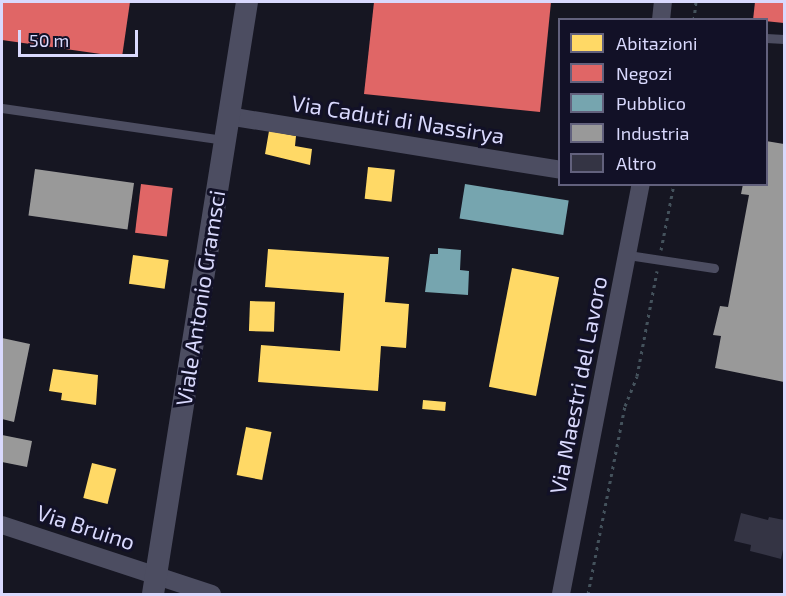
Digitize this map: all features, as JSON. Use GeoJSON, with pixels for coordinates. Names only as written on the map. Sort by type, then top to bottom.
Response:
{"type":"FeatureCollection","features":[{"type":"Feature","properties":{"kind":"street","name":"Viale Antonio Gramsci"},"geometry":{"type":"LineString","coordinates":[[155,585],[247,2]]}},
{"type":"Feature","properties":{"kind":"street"},"geometry":{"type":"LineString","coordinates":[[661,18],[663,2]]}},
{"type":"Feature","properties":{"kind":"street","name":"Via Caduti di Nassirya"},"geometry":{"type":"LineString","coordinates":[[228,116],[558,170]]}},
{"type":"Feature","properties":{"kind":"street","name":"Via Maestri del Lavoro"},"geometry":{"type":"LineString","coordinates":[[561,594],[641,186]]}},
{"type":"Feature","properties":{"kind":"street","name":"Via Bruino"},"geometry":{"type":"LineString","coordinates":[[2,525],[155,585],[212,594]]}},
{"type":"Feature","properties":{"kind":"lane"},"geometry":{"type":"LineString","coordinates":[[768,38],[784,39]]}},
{"type":"Feature","properties":{"kind":"lane"},"geometry":{"type":"LineString","coordinates":[[2,108],[225,140]]}},
{"type":"Feature","properties":{"kind":"lane"},"geometry":{"type":"LineString","coordinates":[[628,255],[714,268]]}},
{"type":"Feature","properties":{"kind":"path"},"geometry":{"type":"LineString","coordinates":[[694,18],[696,2]]}},
{"type":"Feature","properties":{"kind":"path"},"geometry":{"type":"LineString","coordinates":[[588,594],[625,406],[637,376],[674,186]]}},
{"type":"Feature","properties":{"kind":"building: Abitazioni"},"geometry":{"type":"Polygon","coordinates":[[[269,131],[296,136],[295,146],[312,149],[310,165],[265,154],[269,131]]]}},
{"type":"Feature","properties":{"kind":"building: Abitazioni"},"geometry":{"type":"Polygon","coordinates":[[[368,167],[395,170],[392,202],[365,199],[368,167]]]}},
{"type":"Feature","properties":{"kind":"building: Abitazioni"},"geometry":{"type":"Polygon","coordinates":[[[268,249],[389,257],[385,302],[409,304],[406,348],[381,346],[378,391],[258,382],[261,345],[340,351],[344,293],[265,287],[268,249]]]}},
{"type":"Feature","properties":{"kind":"building: Abitazioni"},"geometry":{"type":"Polygon","coordinates":[[[133,255],[169,260],[165,289],[129,284],[133,255]]]}},
{"type":"Feature","properties":{"kind":"building: Abitazioni"},"geometry":{"type":"Polygon","coordinates":[[[512,268],[559,277],[536,396],[489,387],[512,268]]]}},
{"type":"Feature","properties":{"kind":"building: Abitazioni"},"geometry":{"type":"Polygon","coordinates":[[[250,301],[275,302],[274,332],[249,331],[250,301]]]}},
{"type":"Feature","properties":{"kind":"building: Abitazioni"},"geometry":{"type":"Polygon","coordinates":[[[53,369],[98,375],[96,405],[61,400],[62,393],[49,391],[53,369]]]}},
{"type":"Feature","properties":{"kind":"building: Abitazioni"},"geometry":{"type":"Polygon","coordinates":[[[423,400],[446,402],[445,411],[422,409],[423,400]]]}},
{"type":"Feature","properties":{"kind":"building: Abitazioni"},"geometry":{"type":"Polygon","coordinates":[[[246,427],[272,432],[262,480],[237,475],[246,427]]]}},
{"type":"Feature","properties":{"kind":"building: Abitazioni"},"geometry":{"type":"Polygon","coordinates":[[[92,463],[116,469],[108,504],[83,498],[92,463]]]}},
{"type":"Feature","properties":{"kind":"building: Negozi"},"geometry":{"type":"Polygon","coordinates":[[[2,2],[130,2],[122,57],[2,40],[2,2]]]}},
{"type":"Feature","properties":{"kind":"building: Negozi"},"geometry":{"type":"Polygon","coordinates":[[[374,2],[551,2],[540,112],[364,94],[374,2]]]}},
{"type":"Feature","properties":{"kind":"building: Negozi"},"geometry":{"type":"Polygon","coordinates":[[[755,2],[784,2],[784,23],[768,21],[768,18],[753,18],[755,2]]]}},
{"type":"Feature","properties":{"kind":"building: Negozi"},"geometry":{"type":"Polygon","coordinates":[[[141,184],[173,188],[167,237],[135,233],[141,184]]]}},
{"type":"Feature","properties":{"kind":"building: Pubblico"},"geometry":{"type":"Polygon","coordinates":[[[465,184],[569,200],[563,235],[460,219],[465,184]]]}},
{"type":"Feature","properties":{"kind":"building: Pubblico"},"geometry":{"type":"Polygon","coordinates":[[[438,248],[461,250],[460,270],[469,271],[468,295],[425,292],[430,254],[438,254],[438,248]]]}},
{"type":"Feature","properties":{"kind":"building: Industria"},"geometry":{"type":"Polygon","coordinates":[[[768,141],[784,144],[784,382],[715,368],[721,336],[713,335],[720,306],[728,307],[749,195],[741,194],[743,186],[768,186],[768,141]]]}},
{"type":"Feature","properties":{"kind":"building: Industria"},"geometry":{"type":"Polygon","coordinates":[[[35,169],[134,183],[127,229],[28,216],[35,169]]]}},
{"type":"Feature","properties":{"kind":"building: Industria"},"geometry":{"type":"Polygon","coordinates":[[[2,338],[30,344],[14,422],[2,419],[2,338]]]}},
{"type":"Feature","properties":{"kind":"building: Industria"},"geometry":{"type":"Polygon","coordinates":[[[2,435],[32,441],[27,467],[2,462],[2,435]]]}},
{"type":"Feature","properties":{"kind":"building: Altro"},"geometry":{"type":"Polygon","coordinates":[[[741,513],[768,520],[769,517],[784,520],[784,545],[781,559],[750,551],[751,545],[734,541],[741,513]]]}}]}
